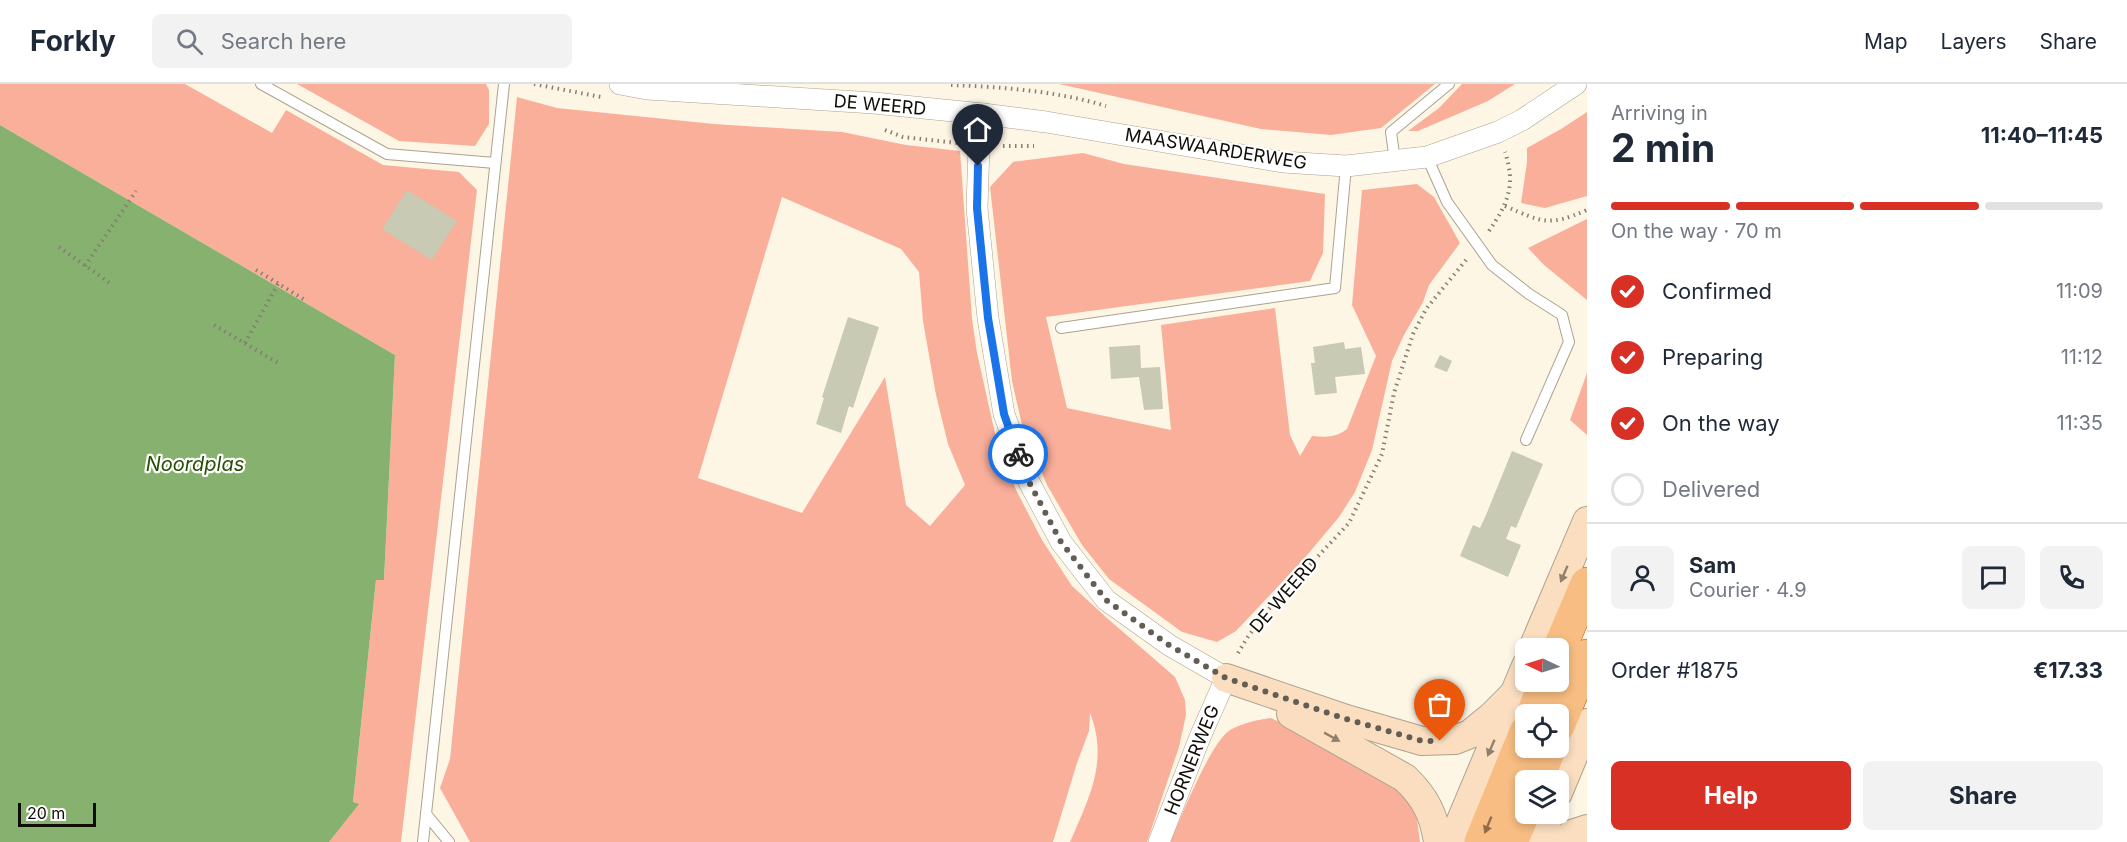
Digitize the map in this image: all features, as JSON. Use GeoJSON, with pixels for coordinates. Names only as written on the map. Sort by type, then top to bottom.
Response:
{"type":"FeatureCollection","features":[{"type":"Feature","properties":{"kind":"main road"},"geometry":{"type":"LineString","coordinates":[[1537,638],[1587,520]]}},
{"type":"Feature","properties":{"kind":"main road"},"geometry":{"type":"LineString","coordinates":[[1564,638],[1587,584]]}},
{"type":"Feature","properties":{"kind":"main road"},"geometry":{"type":"LineString","coordinates":[[1567,704],[1587,656]]}},
{"type":"Feature","properties":{"kind":"main road"},"geometry":{"type":"LineString","coordinates":[[1226,678],[1346,719],[1422,741],[1455,740],[1470,734],[1491,717],[1515,707]]}},
{"type":"Feature","properties":{"kind":"main road"},"geometry":{"type":"LineString","coordinates":[[1226,678],[1405,778],[1418,790],[1428,805],[1435,822],[1438,842]]}},
{"type":"Feature","properties":{"kind":"main road"},"geometry":{"type":"LineString","coordinates":[[1523,704],[1535,692]]}},
{"type":"Feature","properties":{"kind":"main road"},"geometry":{"type":"LineString","coordinates":[[1452,842],[1515,720]]}},
{"type":"Feature","properties":{"kind":"main road"},"geometry":{"type":"LineString","coordinates":[[1568,770],[1587,723]]}},
{"type":"Feature","properties":{"kind":"main road"},"geometry":{"type":"LineString","coordinates":[[1481,842],[1515,758]]}},
{"type":"Feature","properties":{"kind":"main road"},"geometry":{"type":"LineString","coordinates":[[1511,842],[1519,824]]}},
{"type":"Feature","properties":{"kind":"main road"},"geometry":{"type":"LineString","coordinates":[[1538,842],[1545,824]]}},
{"type":"Feature","properties":{"kind":"main road"},"geometry":{"type":"LineString","coordinates":[[1561,842],[1572,834],[1587,829]]}},
{"type":"Feature","properties":{"kind":"street","name":"DE WEERD"},"geometry":{"type":"LineString","coordinates":[[620,84],[647,89],[874,103],[983,114]]}},
{"type":"Feature","properties":{"kind":"street","name":"MAASWAARDERWEG"},"geometry":{"type":"LineString","coordinates":[[983,114],[1046,122],[1283,162],[1346,166],[1427,156],[1498,132],[1522,120],[1576,84]]}},
{"type":"Feature","properties":{"kind":"street"},"geometry":{"type":"LineString","coordinates":[[983,114],[979,146],[977,208],[988,318],[1004,414],[1029,482],[1061,542],[1106,600],[1169,645],[1226,678]]}},
{"type":"Feature","properties":{"kind":"street","name":"HORNERWEG"},"geometry":{"type":"LineString","coordinates":[[1160,842],[1200,737],[1226,678]]}},
{"type":"Feature","properties":{"kind":"lane"},"geometry":{"type":"LineString","coordinates":[[261,84],[387,154],[495,163]]}},
{"type":"Feature","properties":{"kind":"lane"},"geometry":{"type":"LineString","coordinates":[[423,842],[504,84]]}},
{"type":"Feature","properties":{"kind":"lane"},"geometry":{"type":"LineString","coordinates":[[1395,161],[1391,132],[1449,84]]}},
{"type":"Feature","properties":{"kind":"lane"},"geometry":{"type":"LineString","coordinates":[[1427,156],[1447,202],[1492,265],[1507,278],[1562,315],[1569,342],[1526,440]]}},
{"type":"Feature","properties":{"kind":"lane"},"geometry":{"type":"LineString","coordinates":[[1061,328],[1335,288],[1346,166]]}},
{"type":"Feature","properties":{"kind":"lane"},"geometry":{"type":"LineString","coordinates":[[426,814],[449,842]]}},
{"type":"Feature","properties":{"kind":"path","name":"DE WEERD"},"geometry":{"type":"LineString","coordinates":[[940,84],[985,86]]}},
{"type":"Feature","properties":{"kind":"path","name":"MAASWAARDERWEG"},"geometry":{"type":"LineString","coordinates":[[985,86],[1084,100],[1113,108]]}},
{"type":"Feature","properties":{"kind":"path","name":"DE WEERD"},"geometry":{"type":"LineString","coordinates":[[1226,678],[1247,638],[1268,610],[1349,523],[1382,454],[1394,393],[1413,334],[1426,309],[1478,246],[1505,206],[1511,183],[1510,166],[1505,150]]}},
{"type":"Feature","properties":{"kind":"path"},"geometry":{"type":"LineString","coordinates":[[85,266],[136,191]]}},
{"type":"Feature","properties":{"kind":"path"},"geometry":{"type":"LineString","coordinates":[[1505,206],[1542,222],[1558,221],[1587,210]]}},
{"type":"Feature","properties":{"kind":"path"},"geometry":{"type":"LineString","coordinates":[[59,247],[111,284]]}},
{"type":"Feature","properties":{"kind":"path"},"geometry":{"type":"LineString","coordinates":[[256,270],[305,300]]}},
{"type":"Feature","properties":{"kind":"path"},"geometry":{"type":"LineString","coordinates":[[244,343],[278,284]]}},
{"type":"Feature","properties":{"kind":"path"},"geometry":{"type":"LineString","coordinates":[[214,325],[278,363]]}},
{"type":"Feature","properties":{"kind":"shaded area"},"geometry":{"type":"Polygon","coordinates":[[[0,84],[185,84],[272,133],[286,110],[383,165],[459,172],[477,190],[401,842],[329,842],[358,804],[353,802],[376,580],[384,580],[395,355],[0,125],[0,84]]]}},
{"type":"Feature","properties":{"kind":"shaded area"},"geometry":{"type":"Polygon","coordinates":[[[297,84],[486,84],[489,90],[489,124],[475,146],[399,141],[297,84]]]}},
{"type":"Feature","properties":{"kind":"shaded area"},"geometry":{"type":"Polygon","coordinates":[[[1059,84],[1435,84],[1381,128],[1331,135],[1261,129],[1059,84]]]}},
{"type":"Feature","properties":{"kind":"shaded area"},"geometry":{"type":"Polygon","coordinates":[[[1462,84],[1515,84],[1488,101],[1418,131],[1408,131],[1439,108],[1462,84]]]}},
{"type":"Feature","properties":{"kind":"shaded area"},"geometry":{"type":"Polygon","coordinates":[[[517,97],[557,108],[714,124],[842,132],[906,145],[960,151],[972,319],[977,353],[996,438],[1016,490],[1042,540],[1072,586],[1175,677],[1185,700],[1186,715],[1179,747],[1147,842],[1070,842],[1090,795],[1097,763],[1098,747],[1090,713],[1089,731],[1053,842],[470,842],[440,788],[450,759],[517,97]],[[782,197],[698,478],[802,513],[885,377],[906,505],[930,526],[965,485],[948,444],[936,395],[923,321],[919,272],[901,249],[782,197]]]}},
{"type":"Feature","properties":{"kind":"shaded area"},"geometry":{"type":"Polygon","coordinates":[[[1587,112],[1587,196],[1545,208],[1521,203],[1527,148],[1587,112]]]}},
{"type":"Feature","properties":{"kind":"shaded area"},"geometry":{"type":"Polygon","coordinates":[[[1083,153],[1124,164],[1325,194],[1323,253],[1310,281],[1046,317],[1067,408],[1171,430],[1161,325],[1275,308],[1290,435],[1300,456],[1312,436],[1326,437],[1347,429],[1376,356],[1352,305],[1362,190],[1417,184],[1434,197],[1460,243],[1429,285],[1423,302],[1392,361],[1372,450],[1355,492],[1339,517],[1303,560],[1236,631],[1217,642],[1182,632],[1109,579],[1082,545],[1047,485],[1022,425],[1012,381],[990,187],[1013,162],[1083,153]]]}},
{"type":"Feature","properties":{"kind":"shaded area"},"geometry":{"type":"Polygon","coordinates":[[[1587,219],[1587,300],[1544,265],[1528,248],[1587,219]]]}},
{"type":"Feature","properties":{"kind":"shaded area"},"geometry":{"type":"Polygon","coordinates":[[[1587,373],[1587,435],[1570,420],[1587,373]]]}},
{"type":"Feature","properties":{"kind":"shaded area"},"geometry":{"type":"Polygon","coordinates":[[[1271,718],[1312,738],[1395,787],[1416,812],[1420,842],[1170,842],[1205,765],[1222,738],[1230,730],[1240,725],[1271,718]]]}},
{"type":"Feature","properties":{"kind":"water","name":"Noordplas"},"geometry":{"type":"Polygon","coordinates":[[[0,125],[395,355],[384,580],[376,580],[353,802],[359,804],[329,842],[0,842],[0,125]]]}},
{"type":"Feature","properties":{"kind":"building"},"geometry":{"type":"Polygon","coordinates":[[[407,190],[457,221],[432,260],[382,229],[407,190]]]}},
{"type":"Feature","properties":{"kind":"building"},"geometry":{"type":"Polygon","coordinates":[[[848,317],[879,327],[853,408],[849,406],[841,433],[816,424],[824,398],[822,397],[848,317]]]}},
{"type":"Feature","properties":{"kind":"building"},"geometry":{"type":"Polygon","coordinates":[[[1344,342],[1345,349],[1361,347],[1365,374],[1335,377],[1337,393],[1315,395],[1311,363],[1315,363],[1313,347],[1344,342]]]}},
{"type":"Feature","properties":{"kind":"building"},"geometry":{"type":"Polygon","coordinates":[[[1140,345],[1141,368],[1160,367],[1163,409],[1144,410],[1139,377],[1111,379],[1109,347],[1140,345]]]}},
{"type":"Feature","properties":{"kind":"building"},"geometry":{"type":"Polygon","coordinates":[[[1440,355],[1452,361],[1447,372],[1434,367],[1440,355]]]}},
{"type":"Feature","properties":{"kind":"building"},"geometry":{"type":"Polygon","coordinates":[[[1512,451],[1543,464],[1516,528],[1511,526],[1506,539],[1521,545],[1508,577],[1460,556],[1473,525],[1480,528],[1512,451]]]}},
{"type":"Feature","properties":{"kind":"way so far"},"geometry":{"type":"LineString","coordinates":[[1018,454],[1029,482],[1061,542],[1106,600],[1169,645],[1226,678],[1346,719],[1422,741],[1440,741]]}},
{"type":"Feature","properties":{"kind":"route"},"geometry":{"type":"LineString","coordinates":[[978,166],[977,208],[988,318],[1004,414],[1018,454]]}}]}
